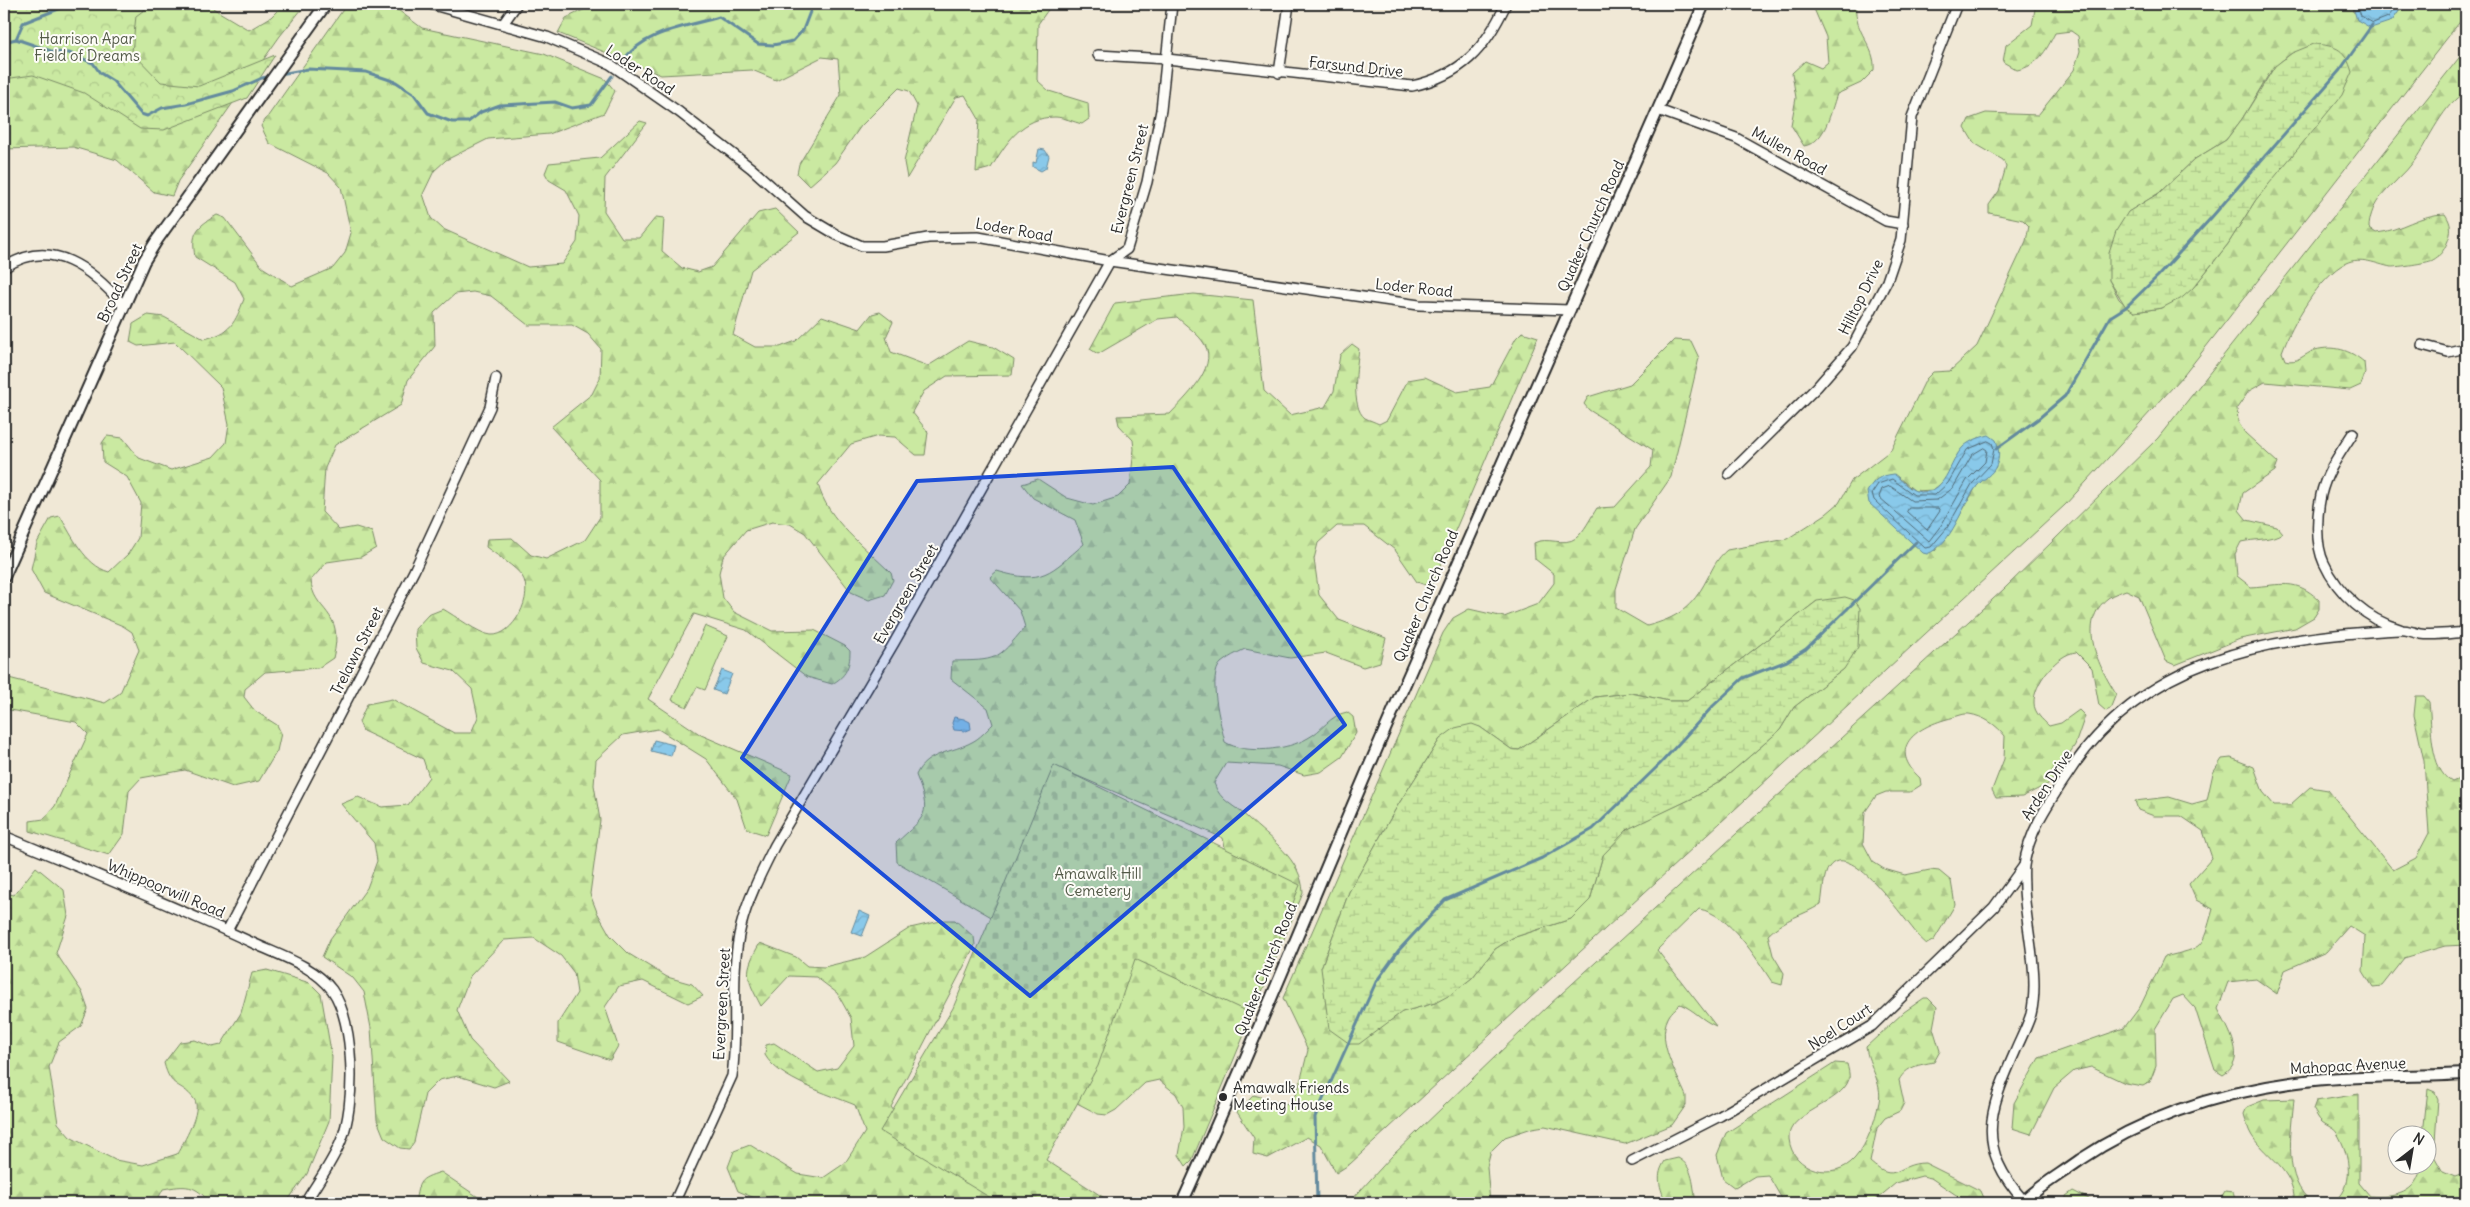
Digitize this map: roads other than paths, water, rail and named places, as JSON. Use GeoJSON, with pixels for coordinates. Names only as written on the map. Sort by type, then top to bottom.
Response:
{"type":"FeatureCollection","features":[{"type":"Feature","properties":{"kind":"street","name":"Broad Street"},"geometry":{"type":"LineString","coordinates":[[4,577],[54,462],[109,344],[144,261],[157,240],[326,4]]}},
{"type":"Feature","properties":{"kind":"street","name":"Loder Road"},"geometry":{"type":"LineString","coordinates":[[430,4],[504,24],[582,50],[610,64],[679,112],[728,150],[805,216],[849,242],[862,246],[883,246],[928,238],[963,236],[1110,262],[1419,305],[1570,310]]}},
{"type":"Feature","properties":{"kind":"street"},"geometry":{"type":"LineString","coordinates":[[504,24],[517,4]]}},
{"type":"Feature","properties":{"kind":"street","name":"Evergreen Street"},"geometry":{"type":"LineString","coordinates":[[674,1203],[732,1076],[735,1057],[736,961],[740,927],[754,886],[775,845],[953,540],[1110,262],[1127,249],[1147,182],[1161,110],[1172,4]]}},
{"type":"Feature","properties":{"kind":"street"},"geometry":{"type":"LineString","coordinates":[[1279,73],[1289,4]]}},
{"type":"Feature","properties":{"kind":"street","name":"Farsund Drive"},"geometry":{"type":"LineString","coordinates":[[1098,55],[1167,59],[1279,73],[1412,86],[1434,81],[1455,71],[1472,58],[1486,41],[1506,4]]}},
{"type":"Feature","properties":{"kind":"street","name":"Quaker Church Road"},"geometry":{"type":"LineString","coordinates":[[1182,1203],[1222,1113],[1309,903],[1492,482],[1570,310],[1704,4]]}},
{"type":"Feature","properties":{"kind":"street","name":"Hilltop Drive"},"geometry":{"type":"LineString","coordinates":[[1729,474],[1817,387],[1852,347],[1887,282],[1901,240],[1912,117],[1957,4]]}},
{"type":"Feature","properties":{"kind":"street","name":"Mullen Road"},"geometry":{"type":"LineString","coordinates":[[1658,110],[1736,138],[1766,153],[1877,217],[1886,221],[1903,224]]}},
{"type":"Feature","properties":{"kind":"street"},"geometry":{"type":"LineString","coordinates":[[4,268],[16,260],[30,256],[62,258],[91,273],[106,285],[124,306]]}},
{"type":"Feature","properties":{"kind":"street"},"geometry":{"type":"LineString","coordinates":[[2422,345],[2448,352],[2466,348]]}},
{"type":"Feature","properties":{"kind":"street","name":"Trelawn Street"},"geometry":{"type":"LineString","coordinates":[[227,931],[414,570],[490,407],[496,378]]}},
{"type":"Feature","properties":{"kind":"street"},"geometry":{"type":"LineString","coordinates":[[2352,433],[2332,467],[2321,494],[2318,531],[2323,562],[2353,604],[2370,616],[2402,630]]}},
{"type":"Feature","properties":{"kind":"street","name":"Arden Drive"},"geometry":{"type":"LineString","coordinates":[[2023,1202],[2007,1182],[2000,1168],[1992,1148],[1991,1128],[1998,1091],[2030,1016],[2035,989],[2026,921],[2023,867],[2032,833],[2074,763],[2106,727],[2138,699],[2177,674],[2218,659],[2282,641],[2402,630],[2422,634],[2466,632]]}},
{"type":"Feature","properties":{"kind":"street","name":"Whippoorwill Road"},"geometry":{"type":"LineString","coordinates":[[4,836],[227,931],[314,972],[331,990],[345,1019],[349,1036],[350,1103],[348,1120],[341,1141],[305,1203]]}},
{"type":"Feature","properties":{"kind":"street","name":"Noel Court"},"geometry":{"type":"LineString","coordinates":[[1632,1161],[1720,1116],[1872,1026],[1994,907],[2023,867]]}},
{"type":"Feature","properties":{"kind":"street","name":"Mahopac Avenue"},"geometry":{"type":"LineString","coordinates":[[2023,1202],[2046,1184],[2125,1132],[2160,1116],[2200,1102],[2256,1088],[2316,1080],[2466,1074]]}},
{"type":"Feature","properties":{"kind":"water"},"geometry":{"type":"Polygon","coordinates":[[[2352,4],[2404,4],[2392,21],[2371,28],[2357,20],[2352,4]]]}},
{"type":"Feature","properties":{"kind":"water"},"geometry":{"type":"Polygon","coordinates":[[[1039,149],[1045,150],[1049,156],[1046,168],[1041,171],[1033,167],[1033,162],[1036,163],[1039,149]]]}},
{"type":"Feature","properties":{"kind":"water"},"geometry":{"type":"Polygon","coordinates":[[[1989,435],[1996,440],[1998,446],[1999,456],[1996,466],[1971,494],[1956,524],[1944,542],[1936,549],[1927,554],[1923,553],[1869,503],[1867,492],[1872,484],[1881,477],[1889,475],[1894,474],[1916,491],[1926,492],[1934,489],[1946,477],[1964,446],[1973,440],[1989,435]]]}},
{"type":"Feature","properties":{"kind":"water"},"geometry":{"type":"Polygon","coordinates":[[[722,670],[732,674],[724,694],[713,690],[722,670]]]}},
{"type":"Feature","properties":{"kind":"water"},"geometry":{"type":"Polygon","coordinates":[[[954,717],[970,722],[971,729],[966,731],[954,730],[952,723],[954,717]]]}},
{"type":"Feature","properties":{"kind":"water"},"geometry":{"type":"Polygon","coordinates":[[[654,740],[674,745],[671,756],[651,751],[654,740]]]}},
{"type":"Feature","properties":{"kind":"water"},"geometry":{"type":"Polygon","coordinates":[[[859,911],[870,916],[862,936],[851,932],[859,911]]]}},
{"type":"Feature","properties":{"kind":"waterway"},"geometry":{"type":"LineString","coordinates":[[16,39],[23,23],[71,4]]}},
{"type":"Feature","properties":{"kind":"waterway"},"geometry":{"type":"LineString","coordinates":[[622,62],[641,43],[653,37],[679,27],[719,17],[758,44],[773,45],[793,41],[803,30],[813,4]]}},
{"type":"Feature","properties":{"kind":"waterway"},"geometry":{"type":"LineString","coordinates":[[1996,449],[2038,419],[2065,396],[2110,317],[2126,307],[2158,276],[2211,218],[2340,70],[2372,25]]}},
{"type":"Feature","properties":{"kind":"waterway"},"geometry":{"type":"LineString","coordinates":[[4,42],[16,39],[54,52],[69,53],[93,63],[100,73],[113,81],[141,114],[147,116],[162,108],[186,104],[233,91],[262,78],[272,76]]}},
{"type":"Feature","properties":{"kind":"waterway"},"geometry":{"type":"LineString","coordinates":[[280,74],[308,69],[366,72],[396,82],[414,94],[428,113],[452,122],[468,122],[481,112],[500,105],[555,102],[572,108],[591,105],[612,76]]}},
{"type":"Feature","properties":{"kind":"waterway"},"geometry":{"type":"LineString","coordinates":[[1317,1203],[1315,1117],[1376,982],[1399,950],[1445,900],[1542,858],[1593,829],[1660,764],[1713,706],[1743,678],[1787,661],[1806,649],[1916,542]]}},
{"type":"Feature","properties":{"kind":"place","name":"Amawalk Friends Meeting House"},"geometry":{"type":"Point","coordinates":[1223,1097]}},
{"type":"Feature","properties":{"kind":"park label","name":"Harrison Apar Field of Dreams"},"geometry":{"type":"Point","coordinates":[87,48]}},
{"type":"Feature","properties":{"kind":"park label","name":"Amawalk Hill Cemetery"},"geometry":{"type":"Point","coordinates":[1098,882]}}]}
